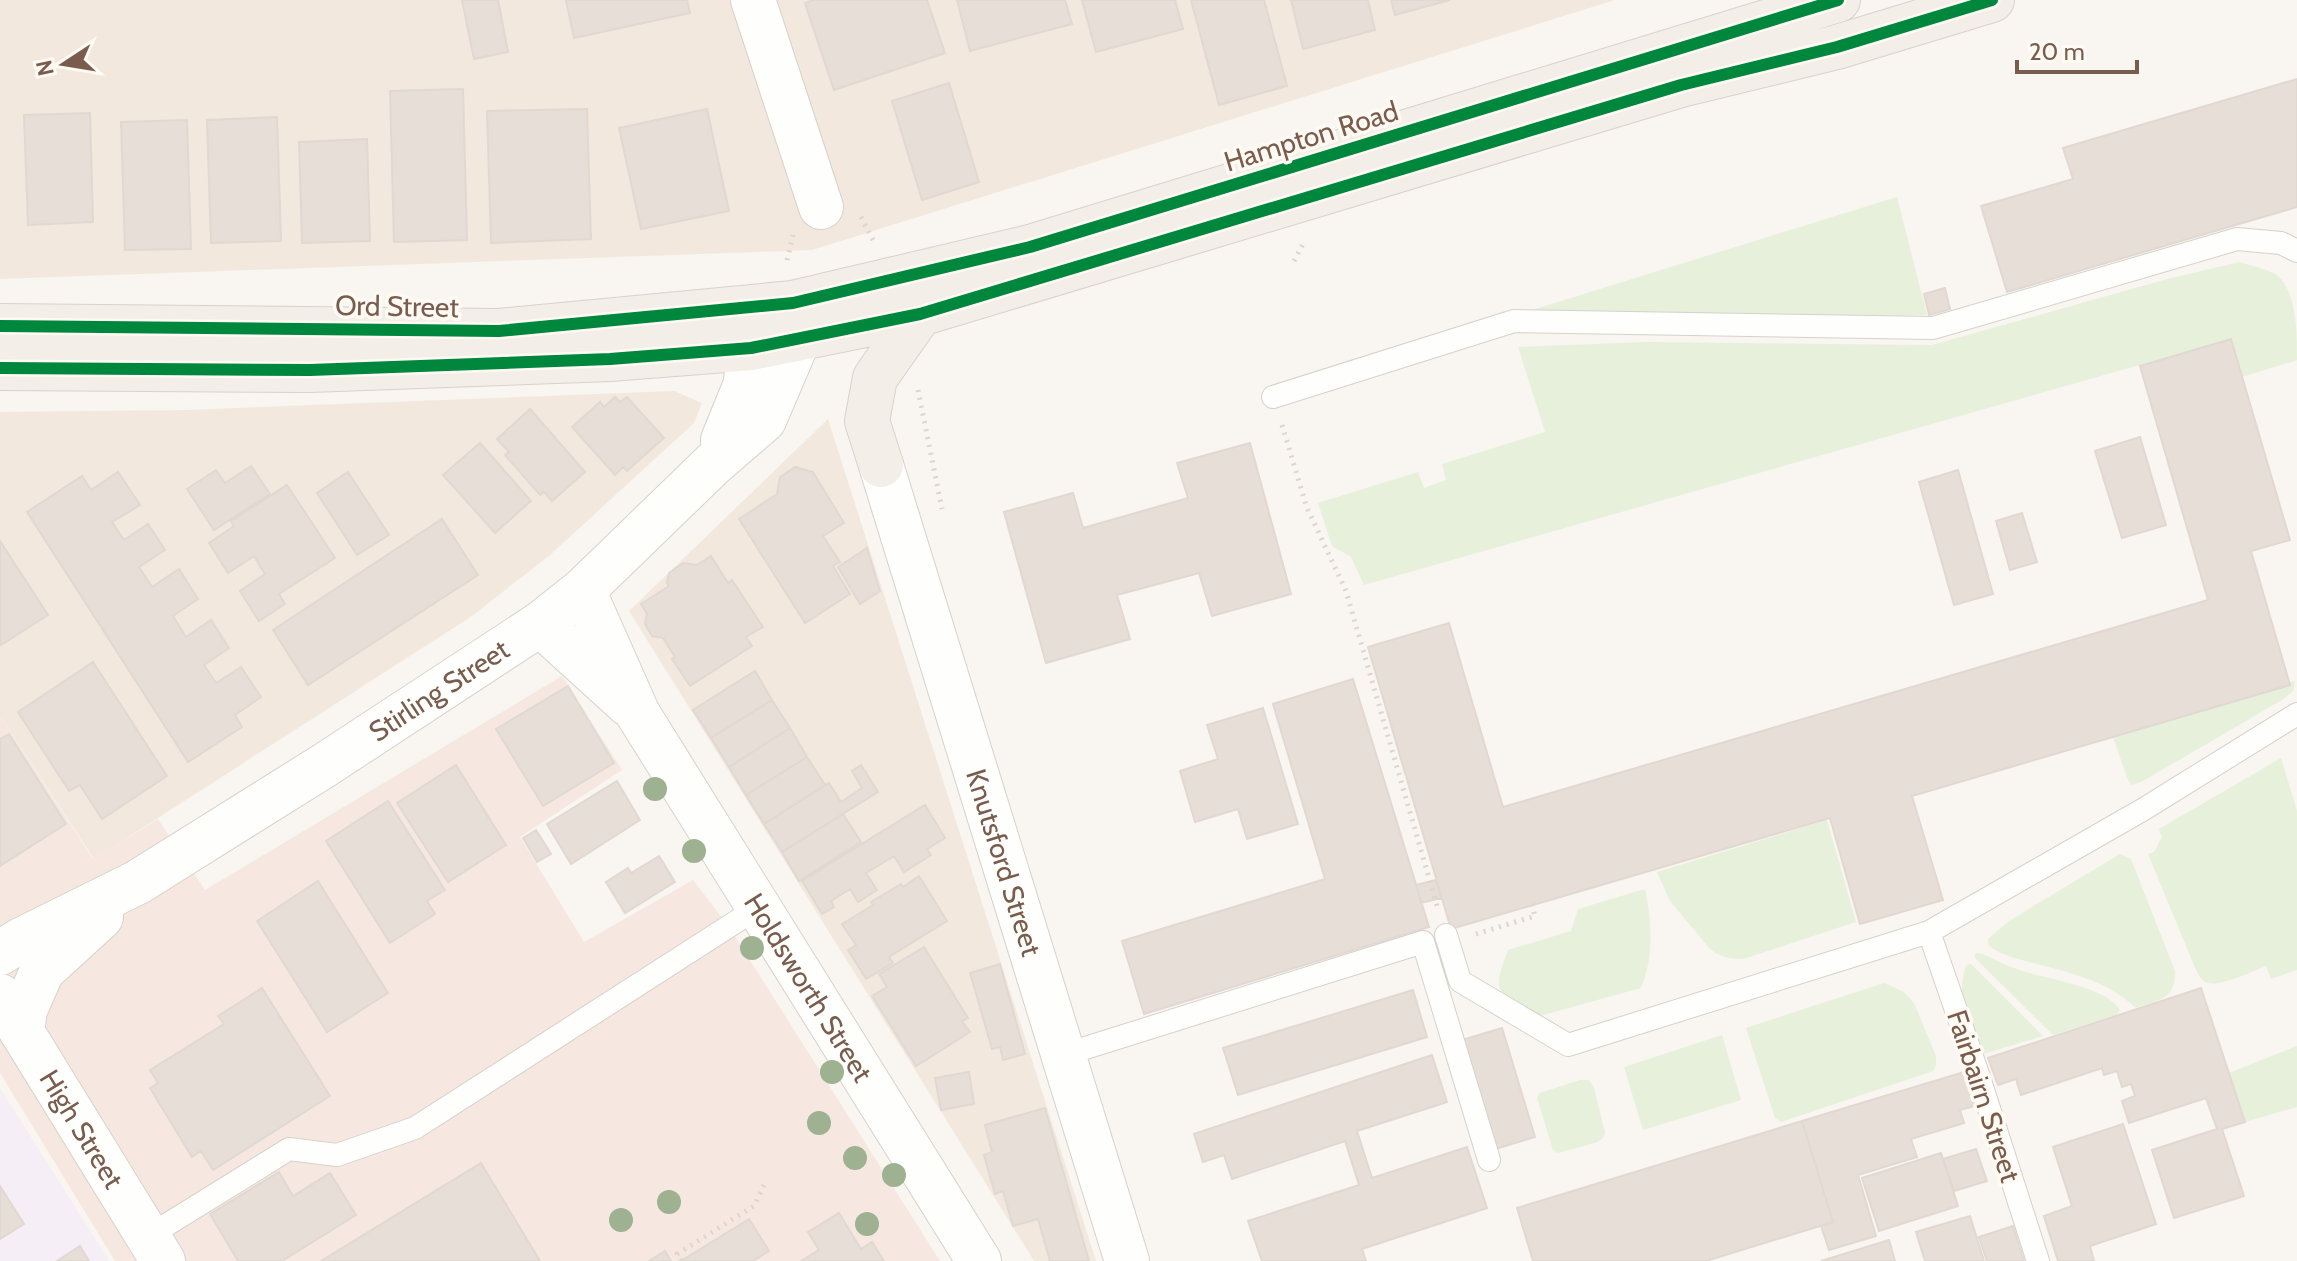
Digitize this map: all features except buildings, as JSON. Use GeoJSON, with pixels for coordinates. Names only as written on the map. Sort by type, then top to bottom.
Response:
{"type":"FeatureCollection","features":[{"type":"Feature","properties":{"kind":"main road","name":"Hampton Road"},"geometry":{"type":"LineString","coordinates":[[796,320],[1838,0]]}},
{"type":"Feature","properties":{"kind":"main road","name":"Hampton Road"},"geometry":{"type":"LineString","coordinates":[[920,314],[1666,89],[1837,47],[1992,0]]}},
{"type":"Feature","properties":{"kind":"main road","name":"Ord Street"},"geometry":{"type":"LineString","coordinates":[[0,368],[310,370],[610,359],[796,320],[843,331],[920,314]]}},
{"type":"Feature","properties":{"kind":"main road"},"geometry":{"type":"LineString","coordinates":[[881,465],[867,421],[875,378],[920,314]]}},
{"type":"Feature","properties":{"kind":"main road","name":"Ord Street"},"geometry":{"type":"LineString","coordinates":[[0,326],[499,331],[750,328]]}},
{"type":"Feature","properties":{"kind":"street"},"geometry":{"type":"LineString","coordinates":[[753,0],[821,207]]}},
{"type":"Feature","properties":{"kind":"street","name":"Stirling Street"},"geometry":{"type":"LineString","coordinates":[[0,953],[138,882],[325,765],[540,624],[583,590],[713,464],[764,420],[796,320]]}},
{"type":"Feature","properties":{"kind":"street","name":"Stirling Street"},"geometry":{"type":"LineString","coordinates":[[713,464],[745,386],[750,328]]}},
{"type":"Feature","properties":{"kind":"street","name":"Knutsford Street"},"geometry":{"type":"LineString","coordinates":[[881,465],[1127,1261]]}},
{"type":"Feature","properties":{"kind":"street","name":"Holdsworth Street"},"geometry":{"type":"LineString","coordinates":[[583,590],[638,714],[759,907],[968,1257]]}},
{"type":"Feature","properties":{"kind":"street","name":"Holdsworth Street"},"geometry":{"type":"LineString","coordinates":[[540,624],[638,714]]}},
{"type":"Feature","properties":{"kind":"street","name":"Stirling Street"},"geometry":{"type":"LineString","coordinates":[[11,1014],[25,1010],[42,971],[138,882]]}},
{"type":"Feature","properties":{"kind":"street","name":"High Street"},"geometry":{"type":"LineString","coordinates":[[11,1014],[155,1249]]}},
{"type":"Feature","properties":{"kind":"lane"},"geometry":{"type":"LineString","coordinates":[[1273,397],[1514,321],[1933,328],[2237,239],[2281,243],[2297,251]]}},
{"type":"Feature","properties":{"kind":"lane"},"geometry":{"type":"LineString","coordinates":[[1454,937],[1460,981],[1568,1045],[1929,932],[2144,809],[2297,714]]}},
{"type":"Feature","properties":{"kind":"lane"},"geometry":{"type":"LineString","coordinates":[[155,1249],[289,1149],[337,1155],[415,1128],[759,907]]}},
{"type":"Feature","properties":{"kind":"lane","name":"Fairbairn Street"},"geometry":{"type":"LineString","coordinates":[[1929,932],[2038,1261]]}},
{"type":"Feature","properties":{"kind":"lane"},"geometry":{"type":"LineString","coordinates":[[1063,1055],[1423,942],[1489,1160]]}},
{"type":"Feature","properties":{"kind":"path"},"geometry":{"type":"LineString","coordinates":[[916,377],[943,514]]}},
{"type":"Feature","properties":{"kind":"path"},"geometry":{"type":"LineString","coordinates":[[1273,397],[1307,508],[1346,591],[1454,937],[1535,916],[1532,905]]}},
{"type":"Feature","properties":{"kind":"path"},"geometry":{"type":"LineString","coordinates":[[681,1261],[677,1254],[754,1206],[765,1183]]}},
{"type":"Feature","properties":{"kind":"shaded area"},"geometry":{"type":"Polygon","coordinates":[[[0,0],[1615,0],[812,250],[0,279],[0,0]]]}},
{"type":"Feature","properties":{"kind":"shaded area"},"geometry":{"type":"Polygon","coordinates":[[[674,391],[702,403],[694,423],[550,555],[472,616],[94,859],[0,715],[0,412],[186,410],[674,391]]]}},
{"type":"Feature","properties":{"kind":"shaded area"},"geometry":{"type":"Polygon","coordinates":[[[828,419],[1096,1261],[1034,1261],[629,611],[828,419]]]}},
{"type":"Feature","properties":{"kind":"shaded area"},"geometry":{"type":"Polygon","coordinates":[[[562,676],[622,770],[520,837],[584,942],[693,880],[729,927],[940,1261],[115,1261],[0,1073],[0,715],[93,859],[158,819],[205,890],[562,676]]]}},
{"type":"Feature","properties":{"kind":"shaded area"},"geometry":{"type":"Polygon","coordinates":[[[0,1088],[109,1261],[0,1261],[0,1088]]]}},
{"type":"Feature","properties":{"kind":"green space"},"geometry":{"type":"Polygon","coordinates":[[[1897,197],[1927,315],[1535,318],[1522,313],[1897,197]]]}},
{"type":"Feature","properties":{"kind":"green space"},"geometry":{"type":"Polygon","coordinates":[[[2240,262],[2273,273],[2284,283],[2294,313],[2297,360],[2242,377],[2231,339],[1364,585],[1351,557],[1332,546],[1318,503],[1418,472],[1424,488],[1446,480],[1442,464],[1545,432],[1518,347],[1646,342],[1932,345],[2171,278],[2240,262]]]}},
{"type":"Feature","properties":{"kind":"green space"},"geometry":{"type":"Polygon","coordinates":[[[2295,681],[2293,691],[2282,700],[2143,781],[2132,785],[2128,780],[2113,737],[2295,681]]]}},
{"type":"Feature","properties":{"kind":"green space"},"geometry":{"type":"Polygon","coordinates":[[[2281,758],[2297,811],[2297,970],[2271,979],[2266,966],[2229,980],[2207,982],[2196,970],[2148,854],[2154,852],[2162,837],[2159,829],[2281,758]]]}},
{"type":"Feature","properties":{"kind":"green space"},"geometry":{"type":"Polygon","coordinates":[[[1827,820],[1856,922],[1743,959],[1725,957],[1710,949],[1670,901],[1657,872],[1827,820]]]}},
{"type":"Feature","properties":{"kind":"green space"},"geometry":{"type":"Polygon","coordinates":[[[2120,854],[2131,859],[2175,971],[2173,987],[2164,997],[2136,1008],[2092,980],[2014,958],[1989,946],[1988,939],[2009,921],[2120,854]]]}},
{"type":"Feature","properties":{"kind":"green space"},"geometry":{"type":"Polygon","coordinates":[[[1645,889],[1650,939],[1648,964],[1641,988],[1536,1017],[1503,993],[1499,978],[1508,950],[1571,931],[1578,909],[1645,889]]]}},
{"type":"Feature","properties":{"kind":"green space"},"geometry":{"type":"Polygon","coordinates":[[[1976,953],[2103,995],[2120,1010],[2116,1015],[2053,1035],[1974,957],[1976,953]]]}},
{"type":"Feature","properties":{"kind":"green space"},"geometry":{"type":"Polygon","coordinates":[[[1971,964],[2043,1036],[1973,1057],[1962,1000],[1966,965],[1971,964]]]}},
{"type":"Feature","properties":{"kind":"green space"},"geometry":{"type":"Polygon","coordinates":[[[1884,983],[1904,992],[1914,1003],[1936,1056],[1933,1071],[1781,1122],[1775,1118],[1746,1028],[1884,983]]]}},
{"type":"Feature","properties":{"kind":"green space"},"geometry":{"type":"Polygon","coordinates":[[[1722,1035],[1741,1100],[1643,1130],[1624,1067],[1722,1035]]]}},
{"type":"Feature","properties":{"kind":"green space"},"geometry":{"type":"Polygon","coordinates":[[[2297,1046],[2297,1107],[2245,1122],[2229,1073],[2297,1046]]]}},
{"type":"Feature","properties":{"kind":"green space"},"geometry":{"type":"Polygon","coordinates":[[[1589,1080],[1594,1088],[1605,1133],[1598,1142],[1558,1153],[1553,1150],[1537,1098],[1540,1093],[1589,1080]]]}},
{"type":"Feature","properties":{"kind":"cycle path"},"geometry":{"type":"LineString","coordinates":[[0,326],[499,331],[793,303],[1030,247],[1838,0]]}},
{"type":"Feature","properties":{"kind":"cycle path"},"geometry":{"type":"LineString","coordinates":[[0,368],[310,370],[610,359],[751,348],[920,314],[1681,85],[1837,47],[1992,0]]}}]}
